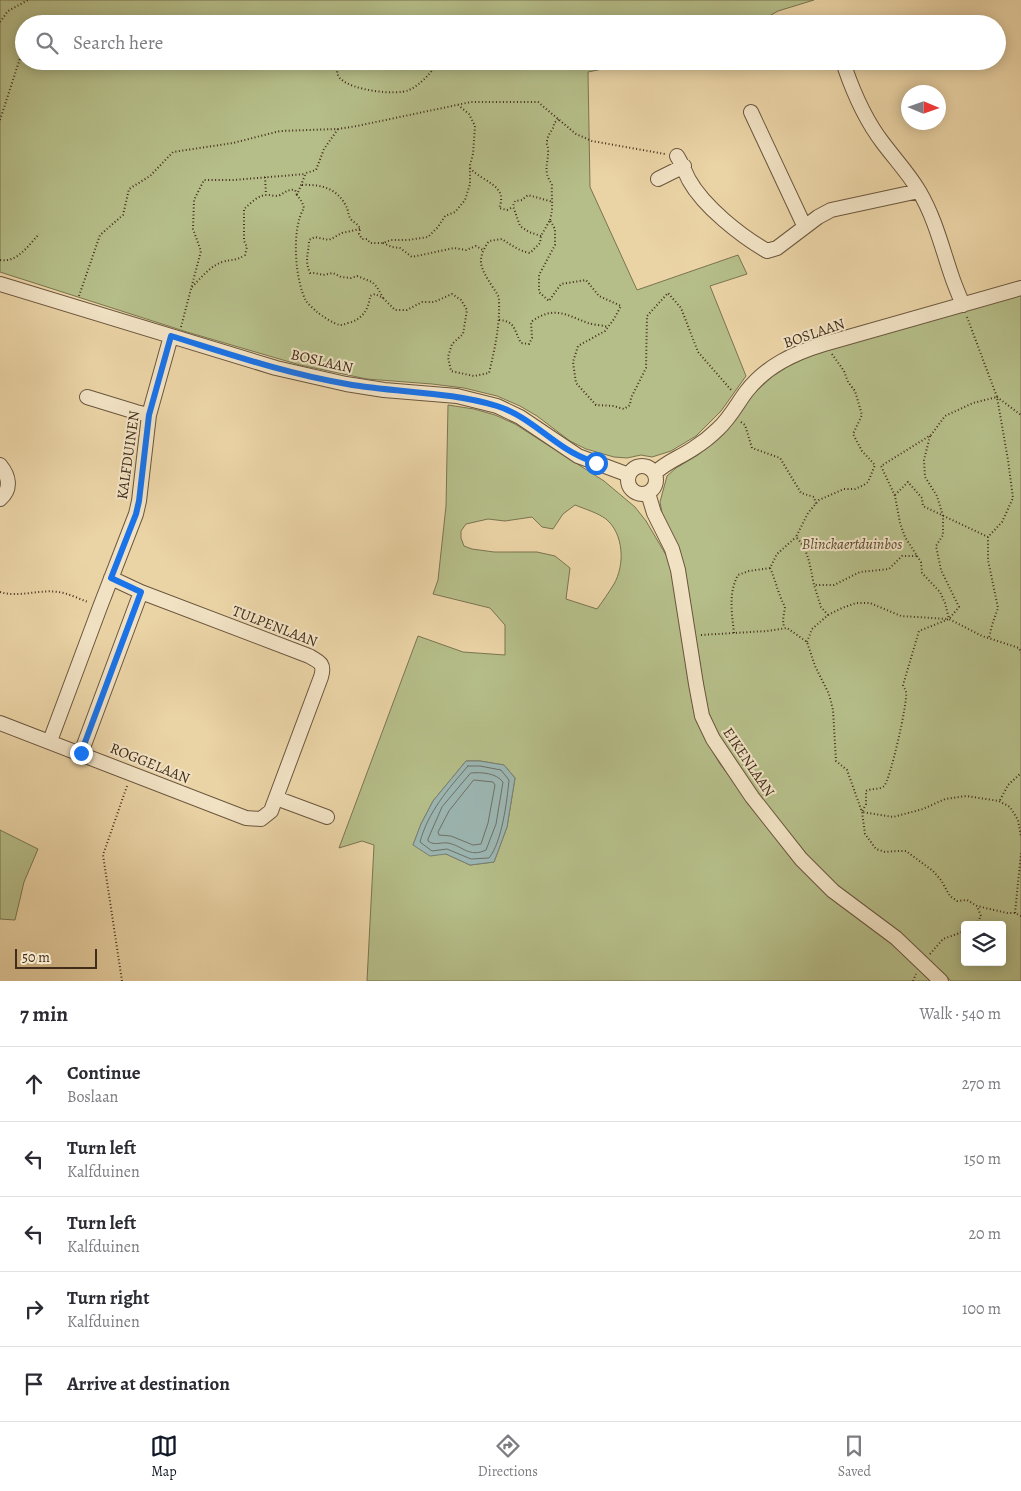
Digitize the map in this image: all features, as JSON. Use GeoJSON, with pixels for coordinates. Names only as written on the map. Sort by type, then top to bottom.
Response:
{"type":"FeatureCollection","features":[{"type":"Feature","properties":{"kind":"street"},"geometry":{"type":"LineString","coordinates":[[846,70],[851,87],[870,123],[882,142],[909,176],[928,207],[963,305]]}},
{"type":"Feature","properties":{"kind":"street"},"geometry":{"type":"LineString","coordinates":[[751,112],[805,226]]}},
{"type":"Feature","properties":{"kind":"street"},"geometry":{"type":"LineString","coordinates":[[658,179],[680,161],[703,199],[745,238],[767,251],[777,248],[805,226],[831,210],[919,191]]}},
{"type":"Feature","properties":{"kind":"street","name":"BOSLAAN"},"geometry":{"type":"LineString","coordinates":[[0,284],[276,368],[316,378],[384,390],[457,396],[497,406],[520,417],[578,456],[629,475]]}},
{"type":"Feature","properties":{"kind":"street","name":"BOSLAAN"},"geometry":{"type":"LineString","coordinates":[[655,473],[661,467],[695,448],[719,428],[758,379],[789,357],[824,344],[1021,288]]}},
{"type":"Feature","properties":{"kind":"street","name":"KALFDUINEN"},"geometry":{"type":"LineString","coordinates":[[50,742],[136,514],[149,415],[176,337]]}},
{"type":"Feature","properties":{"kind":"street"},"geometry":{"type":"LineString","coordinates":[[87,397],[149,415]]}},
{"type":"Feature","properties":{"kind":"street"},"geometry":{"type":"LineString","coordinates":[[0,465],[8,476],[6,491],[0,499]]}},
{"type":"Feature","properties":{"kind":"street"},"geometry":{"type":"LineString","coordinates":[[641,466],[648,467],[655,473],[657,481],[648,493],[639,494],[631,488],[628,482],[629,475],[633,469],[641,466]]}},
{"type":"Feature","properties":{"kind":"street","name":"EIKENLAAN"},"geometry":{"type":"LineString","coordinates":[[648,493],[654,513],[672,549],[678,570],[702,716],[712,739],[776,829],[801,860],[833,891],[896,938],[941,981]]}},
{"type":"Feature","properties":{"kind":"street"},"geometry":{"type":"LineString","coordinates":[[81,753],[141,592],[111,578]]}},
{"type":"Feature","properties":{"kind":"street","name":"TULPENLAAN"},"geometry":{"type":"LineString","coordinates":[[141,592],[309,656],[320,662],[323,670],[321,677],[276,798],[271,811],[261,819]]}},
{"type":"Feature","properties":{"kind":"street","name":"ROGGELAAN"},"geometry":{"type":"LineString","coordinates":[[0,723],[246,818],[261,819]]}},
{"type":"Feature","properties":{"kind":"street"},"geometry":{"type":"LineString","coordinates":[[276,798],[327,817]]}},
{"type":"Feature","properties":{"kind":"path"},"geometry":{"type":"LineString","coordinates":[[0,22],[8,11],[28,0]]}},
{"type":"Feature","properties":{"kind":"path"},"geometry":{"type":"LineString","coordinates":[[0,120],[16,70]]}},
{"type":"Feature","properties":{"kind":"path"},"geometry":{"type":"LineString","coordinates":[[338,70],[341,80],[350,85],[370,91],[406,92],[421,83],[432,70]]}},
{"type":"Feature","properties":{"kind":"path"},"geometry":{"type":"LineString","coordinates":[[75,307],[100,235],[123,215],[129,189],[150,176],[173,152],[234,143],[280,131],[338,129],[357,126],[471,102],[538,102],[576,134],[592,142],[680,161]]}},
{"type":"Feature","properties":{"kind":"path"},"geometry":{"type":"LineString","coordinates":[[302,185],[315,184],[336,192],[346,206],[350,219],[359,225],[359,234],[362,238],[367,239],[370,244],[428,237],[445,216],[455,212],[465,200],[470,184],[475,126],[469,114],[458,105]]}},
{"type":"Feature","properties":{"kind":"path"},"geometry":{"type":"LineString","coordinates":[[360,229],[342,233],[329,240],[315,237],[309,240],[306,258],[310,273],[323,276],[333,273],[341,277],[351,278],[357,276],[372,282],[383,298],[395,310],[407,310],[422,302],[434,302],[452,294],[461,300],[467,310],[462,334],[452,344],[448,357],[451,371],[474,376],[489,373],[497,342],[499,296],[490,283],[480,261],[482,250],[489,241],[502,239],[517,249],[530,253],[540,243],[541,236],[550,220],[553,202],[552,184],[547,178],[546,172],[547,142],[554,128],[554,122],[559,119]]}},
{"type":"Feature","properties":{"kind":"path"},"geometry":{"type":"LineString","coordinates":[[176,337],[201,251],[193,229],[194,200],[204,180],[233,180],[306,174],[316,170],[324,149],[338,129]]}},
{"type":"Feature","properties":{"kind":"path"},"geometry":{"type":"LineString","coordinates":[[470,168],[475,174],[498,188],[501,196],[499,208],[506,210],[513,207]]}},
{"type":"Feature","properties":{"kind":"path"},"geometry":{"type":"LineString","coordinates":[[298,195],[306,174]]}},
{"type":"Feature","properties":{"kind":"path"},"geometry":{"type":"LineString","coordinates":[[265,177],[266,194]]}},
{"type":"Feature","properties":{"kind":"path"},"geometry":{"type":"LineString","coordinates":[[190,289],[205,272],[222,262],[238,260],[245,255],[247,247],[244,241],[244,208],[259,196],[266,194],[277,196],[295,190],[304,208],[300,213],[298,221],[295,250],[299,278],[307,302],[323,317],[340,325],[355,322],[364,314],[369,306],[370,296],[375,294],[383,298]]}},
{"type":"Feature","properties":{"kind":"path"},"geometry":{"type":"LineString","coordinates":[[541,236],[529,232],[520,226],[513,207],[515,201],[522,200],[528,194],[553,202]]}},
{"type":"Feature","properties":{"kind":"path"},"geometry":{"type":"LineString","coordinates":[[550,220],[555,229],[555,245],[539,275],[539,292],[549,301],[561,284],[586,280],[599,296],[621,306],[614,319],[604,331],[578,346],[573,362],[576,383],[596,405],[624,409],[630,405],[631,398],[646,368],[647,316],[668,293],[680,308],[698,352],[723,380],[745,426],[752,448],[780,458],[801,493],[814,497],[816,504]]}},
{"type":"Feature","properties":{"kind":"path"},"geometry":{"type":"LineString","coordinates":[[0,260],[5,261],[16,257],[40,234]]}},
{"type":"Feature","properties":{"kind":"path"},"geometry":{"type":"LineString","coordinates":[[383,243],[392,248],[400,248],[412,256],[454,248],[466,250],[476,246],[482,250]]}},
{"type":"Feature","properties":{"kind":"path"},"geometry":{"type":"LineString","coordinates":[[963,305],[997,397],[1008,460],[1012,498],[1002,522],[988,538],[988,560],[998,608],[990,638]]}},
{"type":"Feature","properties":{"kind":"path"},"geometry":{"type":"LineString","coordinates":[[499,320],[506,320],[515,327],[521,344],[529,344],[532,338],[531,322],[538,317],[555,313],[565,313],[591,324],[608,327]]}},
{"type":"Feature","properties":{"kind":"path"},"geometry":{"type":"LineString","coordinates":[[824,344],[844,371],[848,382],[855,391],[862,415],[853,434],[862,451],[875,465],[880,466],[930,436],[945,416],[973,403],[997,397]]}},
{"type":"Feature","properties":{"kind":"path"},"geometry":{"type":"LineString","coordinates":[[997,397],[1021,415]]}},
{"type":"Feature","properties":{"kind":"path"},"geometry":{"type":"LineString","coordinates":[[862,812],[866,804],[866,792],[870,789],[883,788],[886,785],[892,766],[905,708],[906,693],[903,685],[919,631],[949,619],[959,607],[940,570],[936,546],[943,535],[943,516],[937,496],[925,477],[924,460],[930,436]]}},
{"type":"Feature","properties":{"kind":"path"},"geometry":{"type":"LineString","coordinates":[[770,568],[777,554],[796,537],[808,513],[816,504],[825,497],[844,489],[855,489],[864,486],[868,482],[875,465]]}},
{"type":"Feature","properties":{"kind":"path"},"geometry":{"type":"LineString","coordinates":[[880,466],[895,496],[900,523],[905,536],[921,562],[922,573],[940,592],[946,603],[949,619]]}},
{"type":"Feature","properties":{"kind":"path"},"geometry":{"type":"LineString","coordinates":[[895,496],[908,482],[922,498],[923,506],[988,538]]}},
{"type":"Feature","properties":{"kind":"path"},"geometry":{"type":"LineString","coordinates":[[796,537],[803,544],[809,558],[814,585],[821,607],[828,615]]}},
{"type":"Feature","properties":{"kind":"path"},"geometry":{"type":"LineString","coordinates":[[814,585],[834,585],[860,572],[889,569],[902,556],[917,556]]}},
{"type":"Feature","properties":{"kind":"path"},"geometry":{"type":"LineString","coordinates":[[734,633],[732,585],[738,575],[749,571],[770,568]]}},
{"type":"Feature","properties":{"kind":"path"},"geometry":{"type":"LineString","coordinates":[[770,568],[776,581],[778,594],[785,607],[782,620],[784,628]]}},
{"type":"Feature","properties":{"kind":"path"},"geometry":{"type":"LineString","coordinates":[[0,592],[7,594],[59,592],[100,607]]}},
{"type":"Feature","properties":{"kind":"path"},"geometry":{"type":"LineString","coordinates":[[806,642],[812,629],[828,615],[842,608],[870,603],[901,616],[949,619],[982,636],[1020,648],[1021,653]]}},
{"type":"Feature","properties":{"kind":"path"},"geometry":{"type":"LineString","coordinates":[[689,635],[767,631],[787,628],[806,642],[829,694],[836,761],[847,770],[862,812],[865,834],[876,849],[884,852],[906,852],[933,871],[941,880],[950,896],[957,901],[967,900],[977,906],[1015,913],[1021,916]]}},
{"type":"Feature","properties":{"kind":"path"},"geometry":{"type":"LineString","coordinates":[[999,801],[1008,785],[1021,773]]}},
{"type":"Feature","properties":{"kind":"path"},"geometry":{"type":"LineString","coordinates":[[122,981],[104,855],[132,774]]}},
{"type":"Feature","properties":{"kind":"path"},"geometry":{"type":"LineString","coordinates":[[862,812],[894,817],[923,810],[945,799],[966,796],[999,801],[1010,807],[1018,820],[1021,837]]}},
{"type":"Feature","properties":{"kind":"path"},"geometry":{"type":"LineString","coordinates":[[1015,913],[1021,853]]}},
{"type":"Feature","properties":{"kind":"path"},"geometry":{"type":"LineString","coordinates":[[977,906],[981,916],[978,921]]}},
{"type":"Feature","properties":{"kind":"path"},"geometry":{"type":"LineString","coordinates":[[922,963],[943,939],[961,932]]}},
{"type":"Feature","properties":{"kind":"green space"},"geometry":{"type":"Polygon","coordinates":[[[0,0],[814,0],[771,15],[15,15],[15,70],[598,70],[588,72],[590,187],[637,290],[738,255],[747,274],[710,286],[746,376],[721,411],[696,436],[671,451],[652,457],[641,455],[627,458],[614,457],[586,449],[570,441],[537,416],[497,396],[464,388],[367,379],[300,365],[187,332],[0,272],[0,0]]]}},
{"type":"Feature","properties":{"kind":"green space","name":"Blinckaertduinbos"},"geometry":{"type":"Polygon","coordinates":[[[1021,294],[1021,981],[951,981],[908,940],[858,903],[822,873],[807,858],[757,793],[718,736],[708,714],[685,570],[678,548],[662,513],[660,502],[667,476],[676,468],[698,455],[722,435],[738,416],[751,396],[773,376],[814,354],[1021,294]]]}},
{"type":"Feature","properties":{"kind":"green space"},"geometry":{"type":"Polygon","coordinates":[[[448,405],[474,409],[495,415],[515,424],[604,481],[635,507],[646,521],[669,560],[677,596],[694,713],[706,740],[720,764],[749,802],[936,981],[367,981],[374,845],[362,841],[339,848],[418,636],[463,652],[505,655],[505,625],[490,608],[433,594],[438,580],[446,506],[448,405]],[[575,505],[563,514],[553,529],[542,527],[532,517],[505,521],[488,519],[466,524],[461,531],[461,538],[464,546],[472,549],[494,552],[537,552],[555,556],[570,568],[566,599],[597,609],[618,576],[621,550],[616,533],[606,519],[575,505]],[[466,761],[433,801],[413,845],[446,854],[470,865],[494,862],[507,827],[515,778],[504,765],[466,761]]]}},
{"type":"Feature","properties":{"kind":"green space"},"geometry":{"type":"Polygon","coordinates":[[[0,830],[38,849],[24,882],[15,920],[0,919],[0,830]]]}},
{"type":"Feature","properties":{"kind":"water"},"geometry":{"type":"Polygon","coordinates":[[[466,761],[504,765],[515,778],[507,827],[494,862],[470,865],[446,854],[430,856],[413,845],[433,801],[466,761]]]}},
{"type":"Feature","properties":{"kind":"route"},"geometry":{"type":"LineString","coordinates":[[81,753],[141,592],[111,578],[136,514],[150,406],[171,336],[276,368],[316,378],[384,390],[457,396],[497,406],[520,417],[578,456],[596,463]]}}]}
